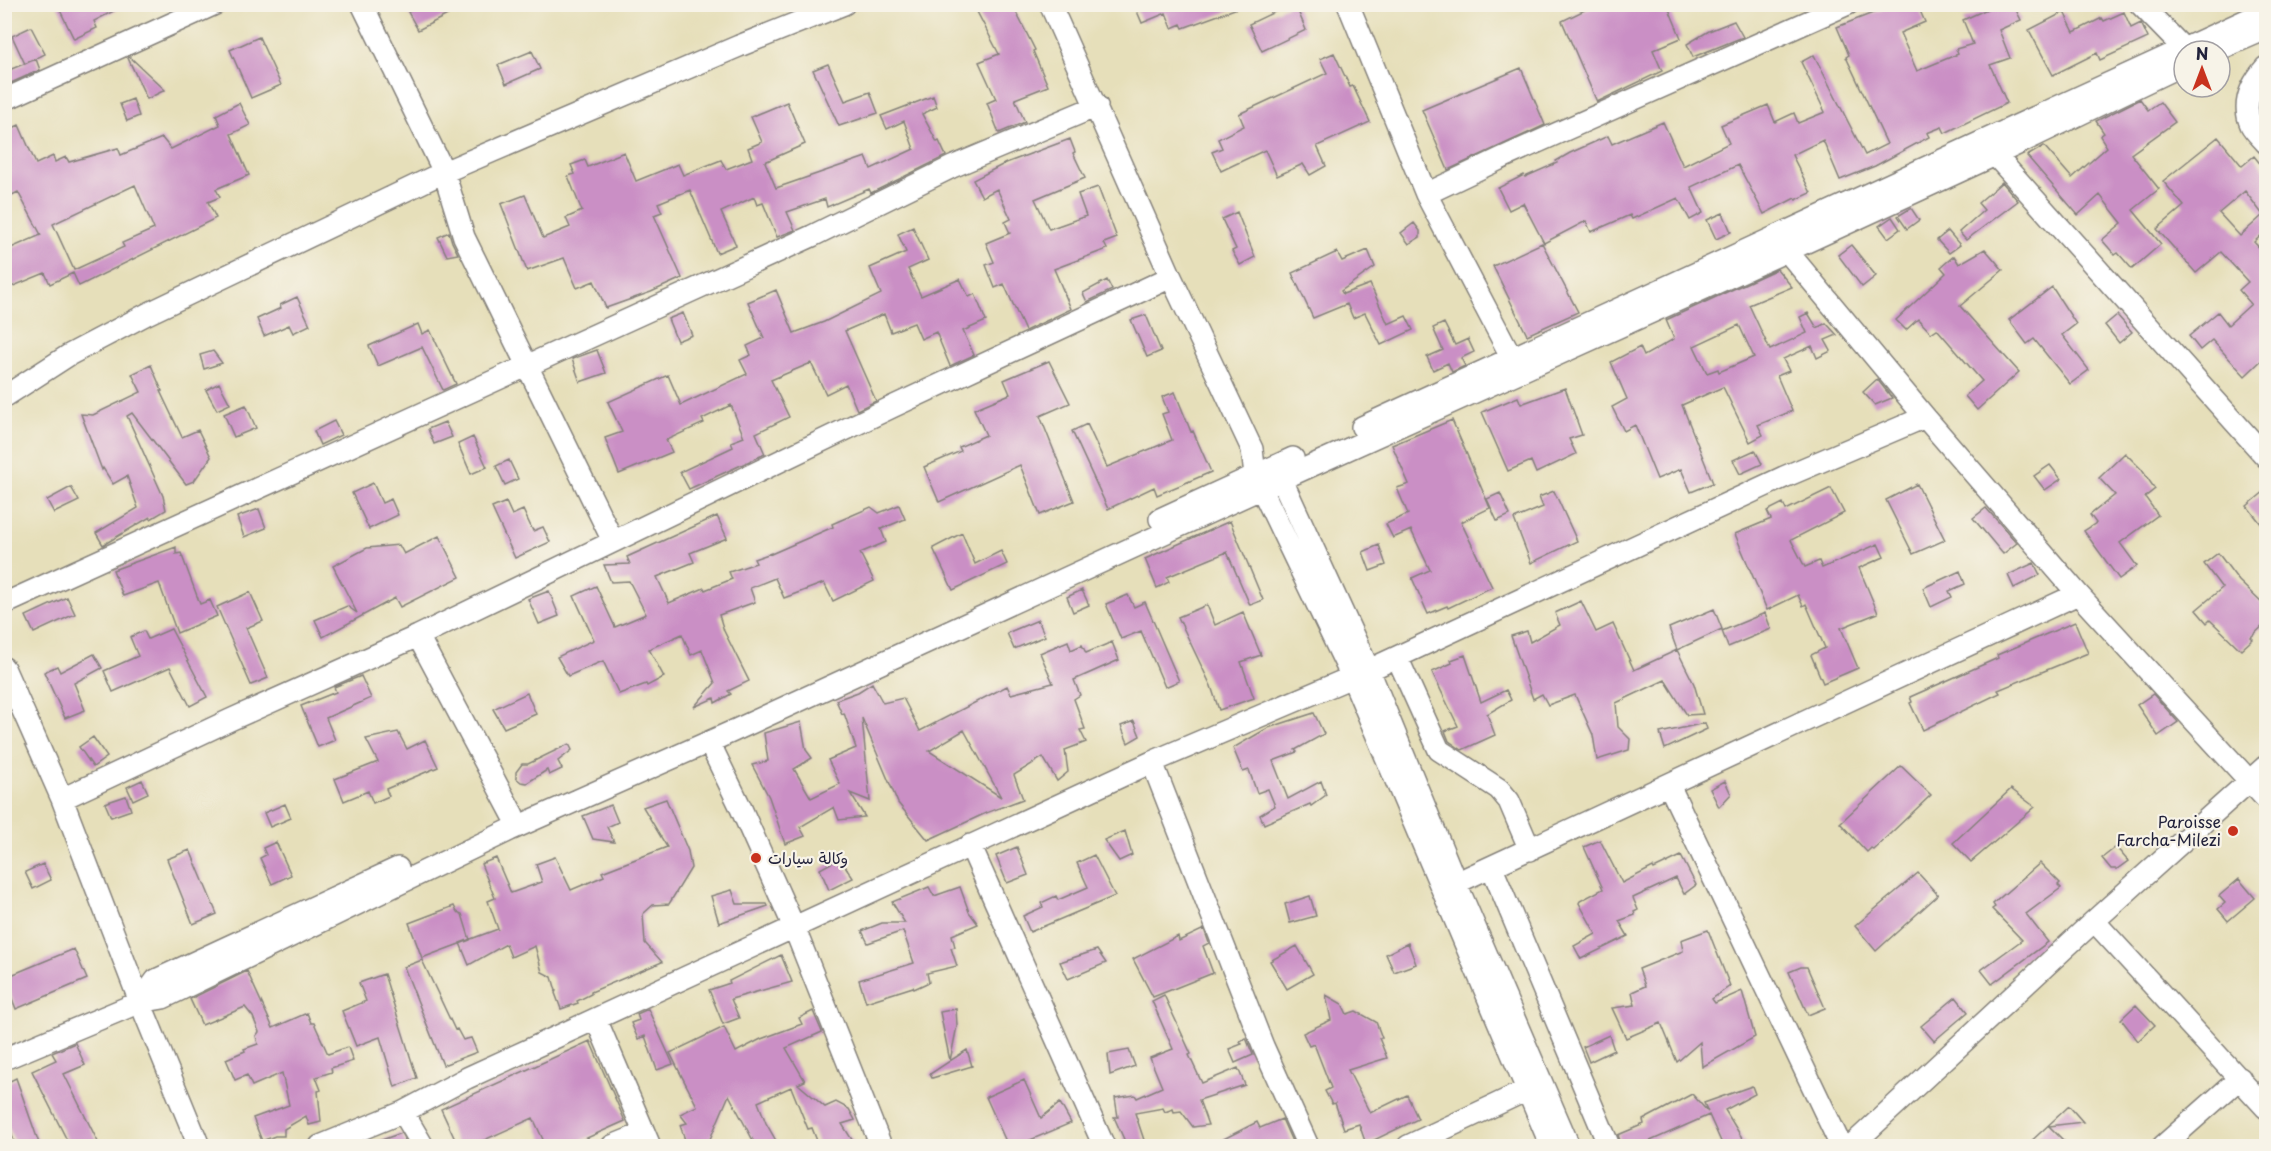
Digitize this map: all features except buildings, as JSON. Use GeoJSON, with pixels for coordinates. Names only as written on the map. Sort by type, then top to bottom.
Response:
{"type":"FeatureCollection","features":[{"type":"Feature","properties":{"kind":"street"},"geometry":{"type":"LineString","coordinates":[[4,100],[215,4]]}},
{"type":"Feature","properties":{"kind":"street"},"geometry":{"type":"LineString","coordinates":[[362,4],[444,172],[464,237],[612,541]]}},
{"type":"Feature","properties":{"kind":"street"},"geometry":{"type":"LineString","coordinates":[[4,397],[69,355],[147,314],[444,172],[739,46],[844,4]]}},
{"type":"Feature","properties":{"kind":"street"},"geometry":{"type":"LineString","coordinates":[[1050,4],[1171,277],[1252,449],[1259,482],[1361,673],[1456,883],[1569,1146]]}},
{"type":"Feature","properties":{"kind":"street"},"geometry":{"type":"LineString","coordinates":[[1426,194],[1848,4]]}},
{"type":"Feature","properties":{"kind":"street"},"geometry":{"type":"LineString","coordinates":[[2140,4],[2172,43]]}},
{"type":"Feature","properties":{"kind":"street"},"geometry":{"type":"LineString","coordinates":[[1352,6],[1426,194],[1512,358]]}},
{"type":"Feature","properties":{"kind":"street"},"geometry":{"type":"LineString","coordinates":[[2214,39],[2266,11]]}},
{"type":"Feature","properties":{"kind":"street"},"geometry":{"type":"LineString","coordinates":[[2232,44],[2266,29]]}},
{"type":"Feature","properties":{"kind":"street"},"geometry":{"type":"LineString","coordinates":[[1279,473],[1512,358],[2172,61]]}},
{"type":"Feature","properties":{"kind":"street"},"geometry":{"type":"LineString","coordinates":[[140,1002],[156,981],[513,815],[1279,473],[1787,251],[1995,155],[2172,62]]}},
{"type":"Feature","properties":{"kind":"street"},"geometry":{"type":"LineString","coordinates":[[2266,68],[2254,81],[2247,104],[2251,125],[2266,143]]}},
{"type":"Feature","properties":{"kind":"street"},"geometry":{"type":"LineString","coordinates":[[4,604],[801,241],[952,167],[1097,106]]}},
{"type":"Feature","properties":{"kind":"street"},"geometry":{"type":"LineString","coordinates":[[1995,155],[2266,457]]}},
{"type":"Feature","properties":{"kind":"street"},"geometry":{"type":"LineString","coordinates":[[1787,251],[1924,417],[2078,594],[2266,798]]}},
{"type":"Feature","properties":{"kind":"street"},"geometry":{"type":"LineString","coordinates":[[62,799],[230,720],[418,636],[892,407],[1171,277]]}},
{"type":"Feature","properties":{"kind":"street"},"geometry":{"type":"LineString","coordinates":[[320,1146],[403,1112],[467,1078],[1152,762],[1361,673],[1784,477],[1924,417]]}},
{"type":"Feature","properties":{"kind":"street"},"geometry":{"type":"LineString","coordinates":[[1252,449],[1279,473],[1551,1146]]}},
{"type":"Feature","properties":{"kind":"street"},"geometry":{"type":"LineString","coordinates":[[4,1059],[140,1002],[164,998],[510,830],[709,742],[1259,482]]}},
{"type":"Feature","properties":{"kind":"street"},"geometry":{"type":"LineString","coordinates":[[1456,883],[2078,594]]}},
{"type":"Feature","properties":{"kind":"street"},"geometry":{"type":"LineString","coordinates":[[418,636],[513,815]]}},
{"type":"Feature","properties":{"kind":"street"},"geometry":{"type":"LineString","coordinates":[[1396,657],[1439,750],[1499,789],[1509,801],[1530,850]]}},
{"type":"Feature","properties":{"kind":"street"},"geometry":{"type":"LineString","coordinates":[[4,668],[62,799],[140,1002],[199,1146]]}},
{"type":"Feature","properties":{"kind":"street"},"geometry":{"type":"LineString","coordinates":[[709,742],[794,927],[880,1146]]}},
{"type":"Feature","properties":{"kind":"street"},"geometry":{"type":"LineString","coordinates":[[1152,762],[1263,1046],[1308,1146]]}},
{"type":"Feature","properties":{"kind":"street"},"geometry":{"type":"LineString","coordinates":[[1851,1146],[2094,921],[2266,766]]}},
{"type":"Feature","properties":{"kind":"street"},"geometry":{"type":"LineString","coordinates":[[1669,785],[1841,1146]]}},
{"type":"Feature","properties":{"kind":"street"},"geometry":{"type":"LineString","coordinates":[[970,845],[1104,1146]]}},
{"type":"Feature","properties":{"kind":"street"},"geometry":{"type":"LineString","coordinates":[[1492,868],[1609,1146]]}},
{"type":"Feature","properties":{"kind":"street"},"geometry":{"type":"LineString","coordinates":[[2094,921],[2266,1107]]}},
{"type":"Feature","properties":{"kind":"street"},"geometry":{"type":"LineString","coordinates":[[596,1019],[647,1140],[612,1146]]}},
{"type":"Feature","properties":{"kind":"street"},"geometry":{"type":"LineString","coordinates":[[2163,1146],[2240,1078]]}},
{"type":"Feature","properties":{"kind":"street"},"geometry":{"type":"LineString","coordinates":[[1408,1146],[1527,1090]]}},
{"type":"Feature","properties":{"kind":"street"},"geometry":{"type":"LineString","coordinates":[[403,1112],[423,1146]]}},
{"type":"Feature","properties":{"kind":"place","name":"Paroisse Farcha-Milezi"},"geometry":{"type":"Point","coordinates":[2233,831]}},
{"type":"Feature","properties":{"kind":"place","name":"وكالة سيارات"},"geometry":{"type":"Point","coordinates":[756,858]}}]}
